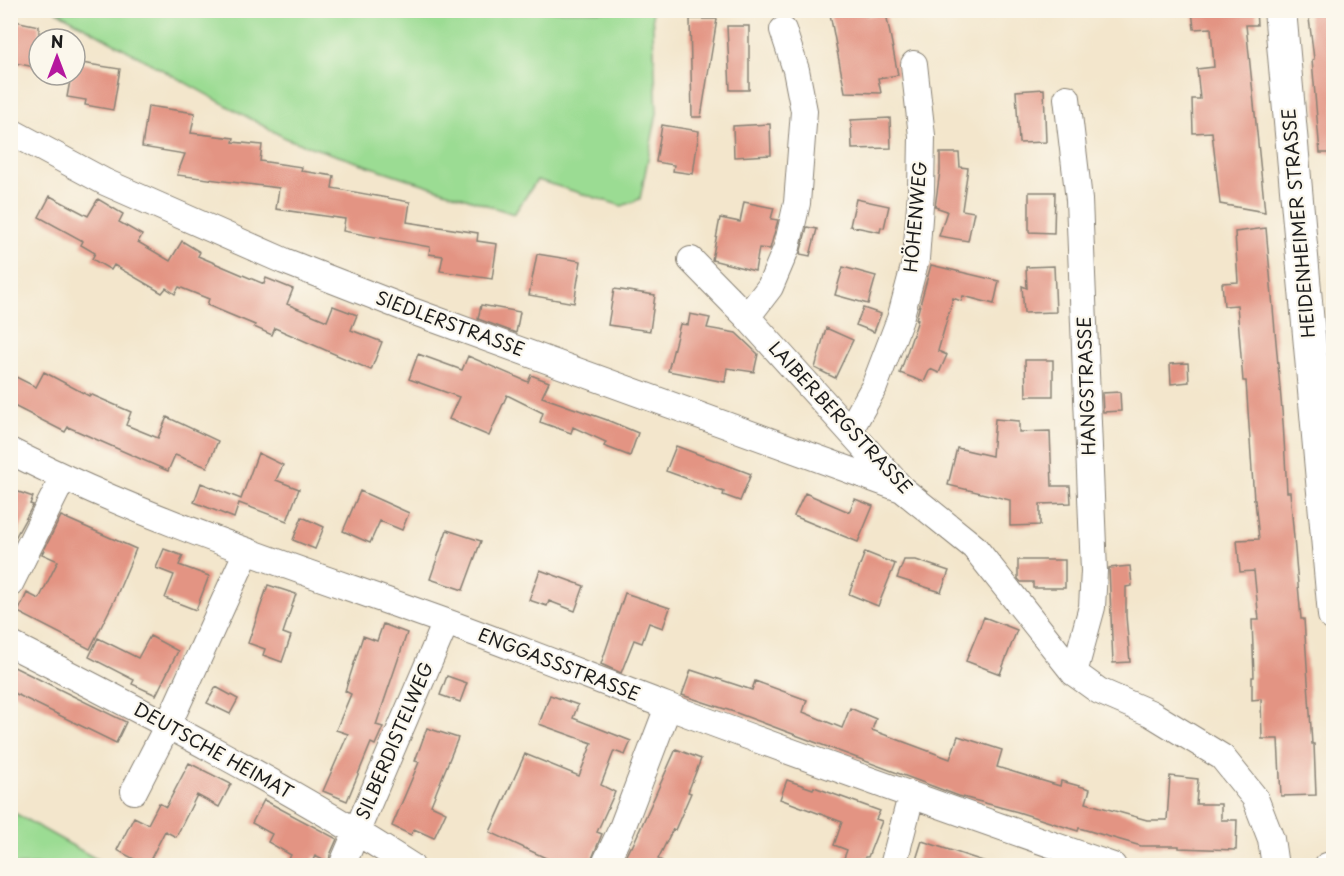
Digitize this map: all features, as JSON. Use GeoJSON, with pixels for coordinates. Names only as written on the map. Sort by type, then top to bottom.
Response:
{"type":"FeatureCollection","features":[{"type":"Feature","properties":{"kind":"street","name":"HEIDENHEIMER STRASSE"},"geometry":{"type":"LineString","coordinates":[[1280,10],[1334,615]]}},
{"type":"Feature","properties":{"kind":"street"},"geometry":{"type":"LineString","coordinates":[[747,317],[770,287],[787,247],[797,203],[804,111],[796,70],[783,30]]}},
{"type":"Feature","properties":{"kind":"street","name":"HÖHENWEG"},"geometry":{"type":"LineString","coordinates":[[850,430],[882,368],[900,319],[916,259],[922,136],[914,64]]}},
{"type":"Feature","properties":{"kind":"street","name":"HANGSTRASSE"},"geometry":{"type":"LineString","coordinates":[[1067,98],[1078,200],[1094,571],[1092,607],[1074,673]]}},
{"type":"Feature","properties":{"kind":"street","name":"SIEDLERSTRASSE"},"geometry":{"type":"LineString","coordinates":[[10,130],[105,182],[284,261],[412,311],[902,489]]}},
{"type":"Feature","properties":{"kind":"street","name":"LAIBERBERGSTRASSE"},"geometry":{"type":"LineString","coordinates":[[691,260],[747,317],[902,489],[974,547],[1074,673],[1099,691],[1149,713],[1222,757],[1255,798],[1270,839],[1275,866]]}},
{"type":"Feature","properties":{"kind":"street","name":"ENGGASSSTRASSE"},"geometry":{"type":"LineString","coordinates":[[10,451],[63,478],[316,577],[446,622],[668,707],[911,796],[1113,866]]}},
{"type":"Feature","properties":{"kind":"street"},"geometry":{"type":"LineString","coordinates":[[10,584],[63,478]]}},
{"type":"Feature","properties":{"kind":"street"},"geometry":{"type":"LineString","coordinates":[[134,791],[168,725],[247,551]]}},
{"type":"Feature","properties":{"kind":"street","name":"SILBERDISTELWEG"},"geometry":{"type":"LineString","coordinates":[[344,861],[446,622]]}},
{"type":"Feature","properties":{"kind":"street","name":"DEUTSCHE HEIMAT"},"geometry":{"type":"LineString","coordinates":[[10,644],[168,725],[357,831],[411,866]]}},
{"type":"Feature","properties":{"kind":"street"},"geometry":{"type":"LineString","coordinates":[[604,866],[622,828],[668,707]]}},
{"type":"Feature","properties":{"kind":"street"},"geometry":{"type":"LineString","coordinates":[[893,866],[911,796]]}},
{"type":"Feature","properties":{"kind":"street"},"geometry":{"type":"LineString","coordinates":[[1327,866],[1334,864]]}},
{"type":"Feature","properties":{"kind":"green space"},"geometry":{"type":"Polygon","coordinates":[[[56,11],[652,11],[657,113],[640,199],[622,206],[537,180],[514,214],[287,139],[56,11]]]}},
{"type":"Feature","properties":{"kind":"green space"},"geometry":{"type":"Polygon","coordinates":[[[11,811],[107,865],[11,865],[11,811]]]}},
{"type":"Feature","properties":{"kind":"building"},"geometry":{"type":"Polygon","coordinates":[[[865,10],[866,16],[886,13],[898,75],[878,78],[881,93],[845,92],[830,14],[865,10]]]}},
{"type":"Feature","properties":{"kind":"building"},"geometry":{"type":"Polygon","coordinates":[[[1192,10],[1256,10],[1257,25],[1246,25],[1265,212],[1220,204],[1212,132],[1193,133],[1192,99],[1200,99],[1197,69],[1214,67],[1211,28],[1194,29],[1192,10]]]}},
{"type":"Feature","properties":{"kind":"building"},"geometry":{"type":"Polygon","coordinates":[[[1308,10],[1334,10],[1334,153],[1320,153],[1312,60],[1314,59],[1308,10]]]}},
{"type":"Feature","properties":{"kind":"building"},"geometry":{"type":"Polygon","coordinates":[[[690,19],[717,19],[701,117],[692,117],[690,19]]]}},
{"type":"Feature","properties":{"kind":"building"},"geometry":{"type":"Polygon","coordinates":[[[10,20],[39,26],[27,27],[27,66],[10,62],[10,20]]]}},
{"type":"Feature","properties":{"kind":"building"},"geometry":{"type":"Polygon","coordinates":[[[727,26],[749,26],[749,90],[730,90],[727,26]]]}},
{"type":"Feature","properties":{"kind":"building"},"geometry":{"type":"Polygon","coordinates":[[[87,64],[120,69],[113,110],[85,105],[86,100],[67,97],[69,87],[87,87],[87,64]]]}},
{"type":"Feature","properties":{"kind":"building"},"geometry":{"type":"Polygon","coordinates":[[[1044,89],[1046,142],[1019,143],[1016,91],[1044,89]]]}},
{"type":"Feature","properties":{"kind":"building"},"geometry":{"type":"Polygon","coordinates":[[[148,106],[195,113],[191,133],[234,138],[233,142],[262,145],[260,161],[302,167],[301,171],[334,176],[332,188],[410,202],[407,222],[478,233],[477,241],[497,244],[492,279],[440,271],[443,256],[429,254],[430,247],[343,231],[345,219],[276,209],[279,188],[177,175],[185,154],[142,147],[148,106]]]}},
{"type":"Feature","properties":{"kind":"building"},"geometry":{"type":"Polygon","coordinates":[[[890,118],[891,148],[852,149],[851,120],[890,118]]]}},
{"type":"Feature","properties":{"kind":"building"},"geometry":{"type":"Polygon","coordinates":[[[770,124],[771,155],[734,157],[733,126],[770,124]]]}},
{"type":"Feature","properties":{"kind":"building"},"geometry":{"type":"Polygon","coordinates":[[[662,125],[699,131],[693,174],[673,171],[674,165],[656,162],[662,125]]]}},
{"type":"Feature","properties":{"kind":"building"},"geometry":{"type":"Polygon","coordinates":[[[940,153],[959,153],[960,167],[968,168],[962,210],[974,212],[968,241],[939,236],[947,211],[935,207],[940,153]]]}},
{"type":"Feature","properties":{"kind":"building"},"geometry":{"type":"Polygon","coordinates":[[[1029,192],[1055,192],[1054,233],[1029,232],[1029,192]]]}},
{"type":"Feature","properties":{"kind":"building"},"geometry":{"type":"Polygon","coordinates":[[[50,196],[88,216],[98,199],[123,214],[119,222],[142,235],[138,242],[170,261],[182,241],[200,252],[198,256],[264,284],[266,278],[293,289],[287,304],[327,321],[333,306],[357,315],[351,330],[382,342],[371,370],[275,328],[272,335],[254,327],[255,325],[207,305],[209,299],[179,287],[175,294],[166,288],[162,293],[114,265],[111,270],[92,259],[95,253],[81,245],[83,241],[39,217],[50,196]]]}},
{"type":"Feature","properties":{"kind":"building"},"geometry":{"type":"Polygon","coordinates":[[[856,199],[889,206],[884,228],[881,227],[880,232],[850,226],[856,199]]]}},
{"type":"Feature","properties":{"kind":"building"},"geometry":{"type":"Polygon","coordinates":[[[744,202],[774,208],[771,219],[778,220],[770,249],[759,248],[755,271],[712,260],[720,218],[740,222],[744,202]]]}},
{"type":"Feature","properties":{"kind":"building"},"geometry":{"type":"Polygon","coordinates":[[[807,227],[817,229],[810,256],[800,254],[807,227]]]}},
{"type":"Feature","properties":{"kind":"building"},"geometry":{"type":"Polygon","coordinates":[[[1266,228],[1287,492],[1290,492],[1301,619],[1304,619],[1316,795],[1281,796],[1278,739],[1262,739],[1261,699],[1252,700],[1252,677],[1254,677],[1252,620],[1259,620],[1254,571],[1240,572],[1237,540],[1259,539],[1246,381],[1243,381],[1237,305],[1224,306],[1222,283],[1238,282],[1235,232],[1266,228]]]}},
{"type":"Feature","properties":{"kind":"building"},"geometry":{"type":"Polygon","coordinates":[[[537,254],[581,261],[574,303],[529,295],[537,254]]]}},
{"type":"Feature","properties":{"kind":"building"},"geometry":{"type":"Polygon","coordinates":[[[931,265],[999,281],[994,304],[963,296],[961,301],[953,298],[938,351],[947,355],[939,373],[930,369],[924,382],[900,373],[918,320],[916,319],[931,265]]]}},
{"type":"Feature","properties":{"kind":"building"},"geometry":{"type":"Polygon","coordinates":[[[1054,266],[1056,312],[1024,313],[1022,286],[1027,288],[1026,267],[1054,266]]]}},
{"type":"Feature","properties":{"kind":"building"},"geometry":{"type":"Polygon","coordinates":[[[843,267],[876,276],[868,304],[835,295],[843,267]]]}},
{"type":"Feature","properties":{"kind":"building"},"geometry":{"type":"Polygon","coordinates":[[[614,289],[655,295],[650,331],[608,325],[614,289]]]}},
{"type":"Feature","properties":{"kind":"building"},"geometry":{"type":"Polygon","coordinates":[[[481,305],[520,312],[516,333],[478,319],[481,305]]]}},
{"type":"Feature","properties":{"kind":"building"},"geometry":{"type":"Polygon","coordinates":[[[863,308],[881,314],[874,332],[856,325],[863,308]]]}},
{"type":"Feature","properties":{"kind":"building"},"geometry":{"type":"Polygon","coordinates":[[[690,314],[710,318],[707,328],[736,333],[758,354],[754,372],[727,368],[725,382],[668,371],[680,324],[688,325],[690,314]]]}},
{"type":"Feature","properties":{"kind":"building"},"geometry":{"type":"Polygon","coordinates":[[[826,328],[853,340],[835,378],[815,368],[826,328]]]}},
{"type":"Feature","properties":{"kind":"building"},"geometry":{"type":"Polygon","coordinates":[[[418,354],[462,370],[468,356],[528,382],[531,375],[549,382],[542,397],[638,433],[630,456],[604,446],[606,442],[573,427],[571,433],[540,422],[543,413],[507,395],[489,436],[449,419],[459,397],[409,379],[418,354]]]}},
{"type":"Feature","properties":{"kind":"building"},"geometry":{"type":"Polygon","coordinates":[[[1025,360],[1053,360],[1053,396],[1026,396],[1025,360]]]}},
{"type":"Feature","properties":{"kind":"building"},"geometry":{"type":"Polygon","coordinates":[[[1188,363],[1189,382],[1171,384],[1170,364],[1188,363]]]}},
{"type":"Feature","properties":{"kind":"building"},"geometry":{"type":"Polygon","coordinates":[[[44,372],[89,396],[90,394],[131,412],[126,425],[158,438],[167,417],[218,441],[207,467],[175,455],[168,471],[68,427],[65,432],[10,404],[10,374],[36,387],[44,372]]]}},
{"type":"Feature","properties":{"kind":"building"},"geometry":{"type":"Polygon","coordinates":[[[1120,392],[1121,411],[1103,412],[1102,393],[1120,392]]]}},
{"type":"Feature","properties":{"kind":"building"},"geometry":{"type":"Polygon","coordinates":[[[995,419],[1019,421],[1019,432],[1050,431],[1052,486],[1070,486],[1071,503],[1040,504],[1040,525],[1010,526],[1010,500],[948,485],[957,448],[992,456],[995,419]]]}},
{"type":"Feature","properties":{"kind":"building"},"geometry":{"type":"Polygon","coordinates":[[[676,446],[751,474],[740,501],[723,495],[724,492],[666,471],[676,446]]]}},
{"type":"Feature","properties":{"kind":"building"},"geometry":{"type":"Polygon","coordinates":[[[258,453],[283,465],[276,480],[299,489],[287,521],[239,503],[234,518],[194,502],[201,483],[241,499],[258,453]]]}},
{"type":"Feature","properties":{"kind":"building"},"geometry":{"type":"Polygon","coordinates":[[[10,489],[33,497],[30,504],[33,505],[10,547],[10,489]]]}},
{"type":"Feature","properties":{"kind":"building"},"geometry":{"type":"Polygon","coordinates":[[[360,491],[409,513],[402,530],[380,521],[370,543],[343,531],[360,491]]]}},
{"type":"Feature","properties":{"kind":"building"},"geometry":{"type":"Polygon","coordinates":[[[805,493],[849,512],[855,499],[873,506],[858,542],[794,516],[805,493]]]}},
{"type":"Feature","properties":{"kind":"building"},"geometry":{"type":"Polygon","coordinates":[[[61,516],[136,549],[116,597],[90,649],[18,612],[27,593],[39,599],[58,561],[42,554],[61,516]]]}},
{"type":"Feature","properties":{"kind":"building"},"geometry":{"type":"Polygon","coordinates":[[[302,517],[324,527],[315,549],[293,540],[302,517]]]}},
{"type":"Feature","properties":{"kind":"building"},"geometry":{"type":"Polygon","coordinates":[[[447,530],[481,541],[463,590],[430,579],[447,530]]]}},
{"type":"Feature","properties":{"kind":"building"},"geometry":{"type":"Polygon","coordinates":[[[164,549],[183,556],[179,565],[209,576],[196,610],[165,598],[174,575],[156,568],[164,549]]]}},
{"type":"Feature","properties":{"kind":"building"},"geometry":{"type":"Polygon","coordinates":[[[865,552],[895,564],[878,606],[849,594],[865,552]]]}},
{"type":"Feature","properties":{"kind":"building"},"geometry":{"type":"Polygon","coordinates":[[[904,560],[916,560],[949,571],[941,592],[897,578],[904,560]]]}},
{"type":"Feature","properties":{"kind":"building"},"geometry":{"type":"Polygon","coordinates":[[[1018,560],[1065,560],[1065,588],[1033,588],[1033,582],[1021,582],[1018,579],[1018,560]]]}},
{"type":"Feature","properties":{"kind":"building"},"geometry":{"type":"Polygon","coordinates":[[[1130,566],[1132,586],[1126,587],[1126,616],[1130,662],[1113,663],[1109,568],[1130,566]]]}},
{"type":"Feature","properties":{"kind":"building"},"geometry":{"type":"Polygon","coordinates":[[[540,570],[584,586],[575,611],[549,601],[547,606],[529,600],[540,570]]]}},
{"type":"Feature","properties":{"kind":"building"},"geometry":{"type":"Polygon","coordinates":[[[268,585],[296,594],[283,633],[291,636],[282,662],[263,655],[265,649],[248,643],[268,585]]]}},
{"type":"Feature","properties":{"kind":"building"},"geometry":{"type":"Polygon","coordinates":[[[625,593],[670,608],[663,628],[649,623],[642,643],[634,640],[621,673],[601,664],[625,593]]]}},
{"type":"Feature","properties":{"kind":"building"},"geometry":{"type":"Polygon","coordinates":[[[984,617],[1017,630],[1000,674],[966,661],[984,617]]]}},
{"type":"Feature","properties":{"kind":"building"},"geometry":{"type":"Polygon","coordinates":[[[383,624],[407,633],[376,725],[383,727],[375,745],[371,743],[347,801],[323,791],[348,734],[336,730],[351,694],[345,691],[363,636],[377,641],[383,624]]]}},
{"type":"Feature","properties":{"kind":"building"},"geometry":{"type":"Polygon","coordinates":[[[150,636],[178,651],[156,695],[132,684],[134,680],[89,657],[98,638],[138,658],[150,636]]]}},
{"type":"Feature","properties":{"kind":"building"},"geometry":{"type":"Polygon","coordinates":[[[10,665],[126,722],[116,743],[10,691],[10,665]]]}},
{"type":"Feature","properties":{"kind":"building"},"geometry":{"type":"Polygon","coordinates":[[[691,670],[752,690],[755,681],[807,700],[803,712],[842,728],[850,708],[876,719],[872,730],[950,759],[958,736],[1002,750],[997,767],[1060,786],[1061,781],[1090,789],[1086,803],[1147,820],[1167,820],[1170,776],[1198,779],[1196,804],[1221,804],[1221,820],[1237,820],[1236,850],[1141,846],[1079,828],[1078,831],[959,796],[734,712],[682,695],[691,670]]]}},
{"type":"Feature","properties":{"kind":"building"},"geometry":{"type":"Polygon","coordinates":[[[447,676],[467,683],[460,702],[440,695],[447,676]]]}},
{"type":"Feature","properties":{"kind":"building"},"geometry":{"type":"Polygon","coordinates":[[[216,687],[238,699],[230,714],[207,703],[216,687]]]}},
{"type":"Feature","properties":{"kind":"building"},"geometry":{"type":"Polygon","coordinates":[[[550,695],[578,705],[573,718],[631,741],[625,755],[614,751],[601,785],[615,792],[597,832],[602,834],[589,866],[563,866],[490,832],[525,754],[579,776],[592,743],[539,724],[550,695]]]}},
{"type":"Feature","properties":{"kind":"building"},"geometry":{"type":"Polygon","coordinates":[[[427,728],[458,738],[431,805],[446,812],[434,838],[414,829],[411,835],[392,826],[419,762],[415,761],[427,728]]]}},
{"type":"Feature","properties":{"kind":"building"},"geometry":{"type":"Polygon","coordinates":[[[676,749],[701,759],[688,792],[691,793],[675,830],[673,829],[658,859],[672,866],[621,866],[632,847],[676,749]]]}},
{"type":"Feature","properties":{"kind":"building"},"geometry":{"type":"Polygon","coordinates":[[[189,763],[231,784],[219,807],[197,795],[176,837],[165,831],[147,866],[117,850],[134,817],[148,824],[159,803],[166,807],[189,763]]]}},
{"type":"Feature","properties":{"kind":"building"},"geometry":{"type":"Polygon","coordinates":[[[787,780],[813,789],[814,787],[880,811],[876,819],[882,821],[868,857],[865,857],[862,865],[844,858],[847,850],[834,845],[842,822],[780,799],[787,780]]]}},
{"type":"Feature","properties":{"kind":"building"},"geometry":{"type":"Polygon","coordinates":[[[264,800],[337,839],[329,863],[315,856],[310,866],[285,866],[291,855],[268,842],[272,834],[252,823],[264,800]]]}},
{"type":"Feature","properties":{"kind":"building"},"geometry":{"type":"Polygon","coordinates":[[[922,841],[986,862],[985,866],[914,866],[922,841]]]}}]}
